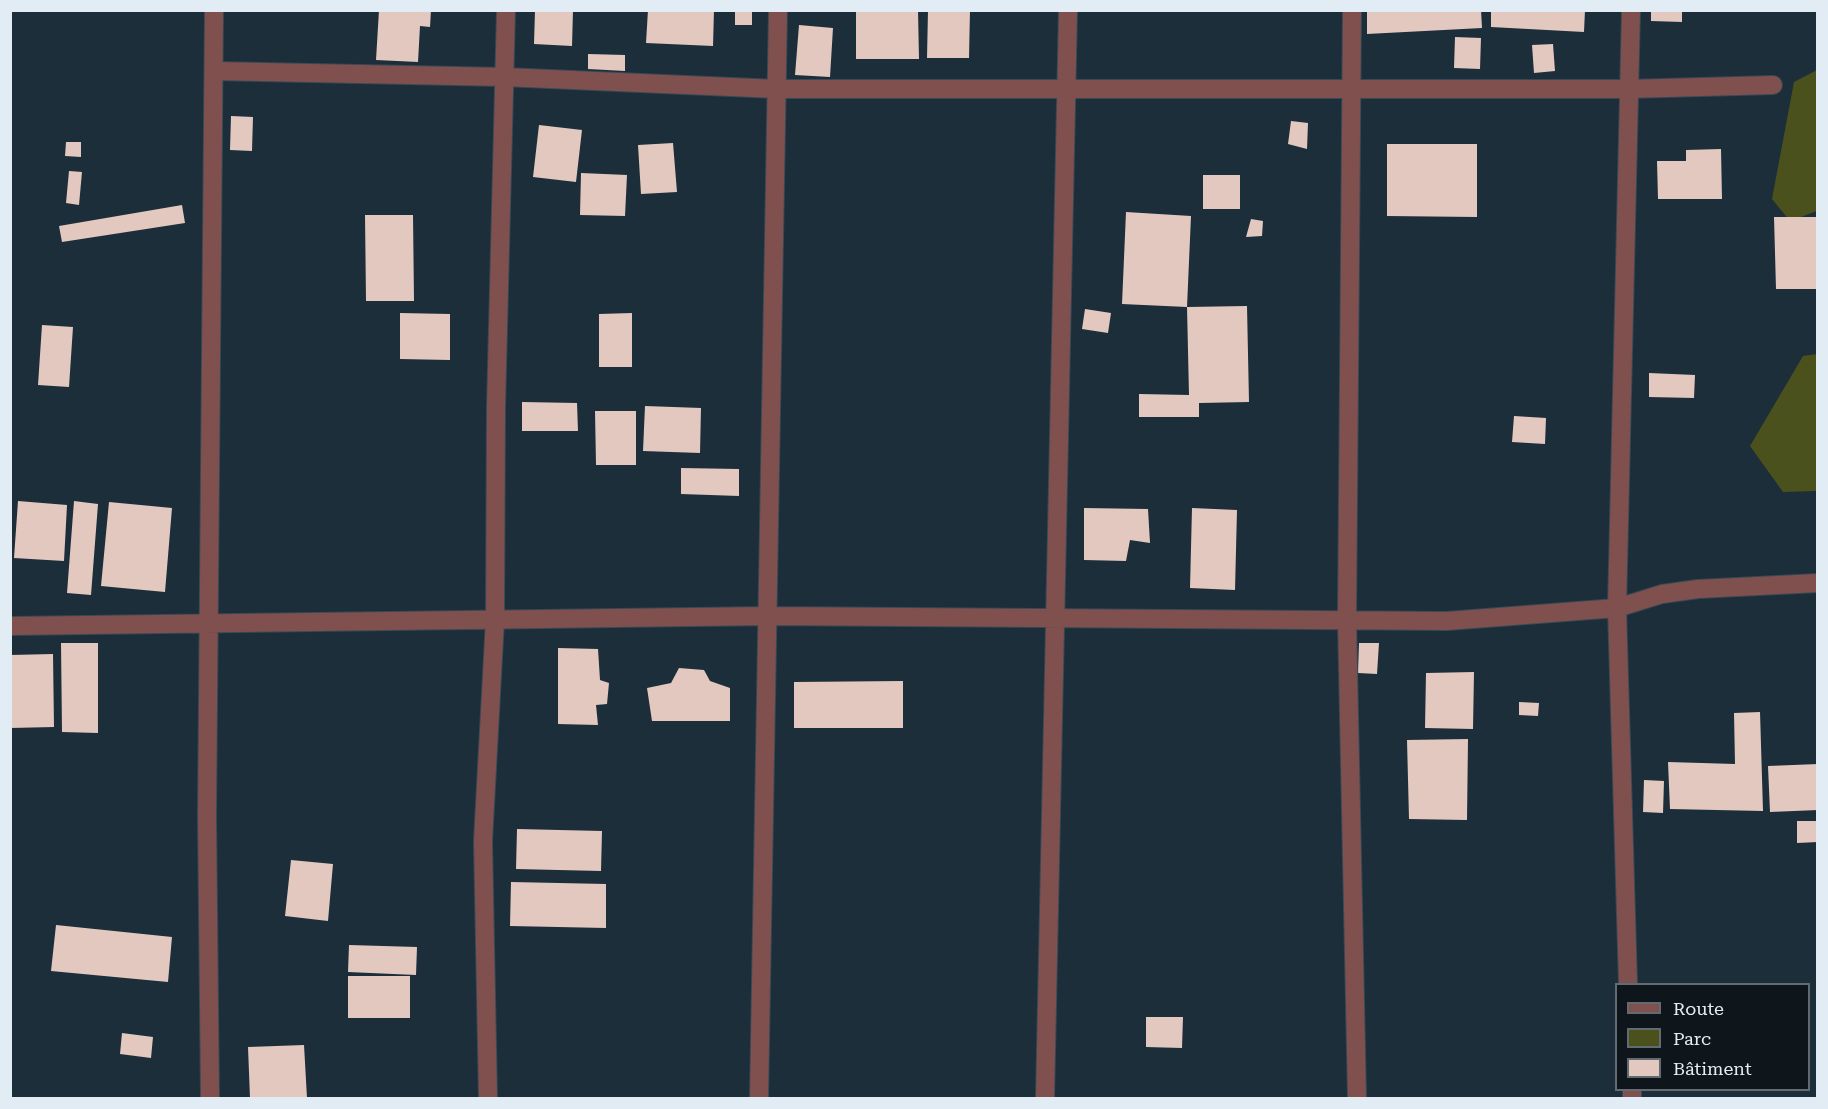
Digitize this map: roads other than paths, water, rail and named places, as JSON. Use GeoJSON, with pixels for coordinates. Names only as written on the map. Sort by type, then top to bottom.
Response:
{"type":"FeatureCollection","features":[{"type":"Feature","properties":{"kind":"street"},"geometry":{"type":"LineString","coordinates":[[210,1098],[207,815],[214,10]]}},
{"type":"Feature","properties":{"kind":"street"},"geometry":{"type":"LineString","coordinates":[[488,1098],[483,841],[495,620],[496,406],[506,10]]}},
{"type":"Feature","properties":{"kind":"street"},"geometry":{"type":"LineString","coordinates":[[759,1098],[778,10]]}},
{"type":"Feature","properties":{"kind":"street"},"geometry":{"type":"LineString","coordinates":[[1045,1098],[1068,10]]}},
{"type":"Feature","properties":{"kind":"street"},"geometry":{"type":"LineString","coordinates":[[1352,10],[1347,620],[1357,1098]]}},
{"type":"Feature","properties":{"kind":"street"},"geometry":{"type":"LineString","coordinates":[[1628,983],[1617,608],[1631,10]]}},
{"type":"Feature","properties":{"kind":"street"},"geometry":{"type":"LineString","coordinates":[[213,71],[504,77],[777,89],[1628,89],[1773,85]]}},
{"type":"Feature","properties":{"kind":"street"},"geometry":{"type":"LineString","coordinates":[[10,626],[769,616],[1056,616],[1448,621],[1617,608],[1662,594],[1698,589],[1818,584]]}}]}
